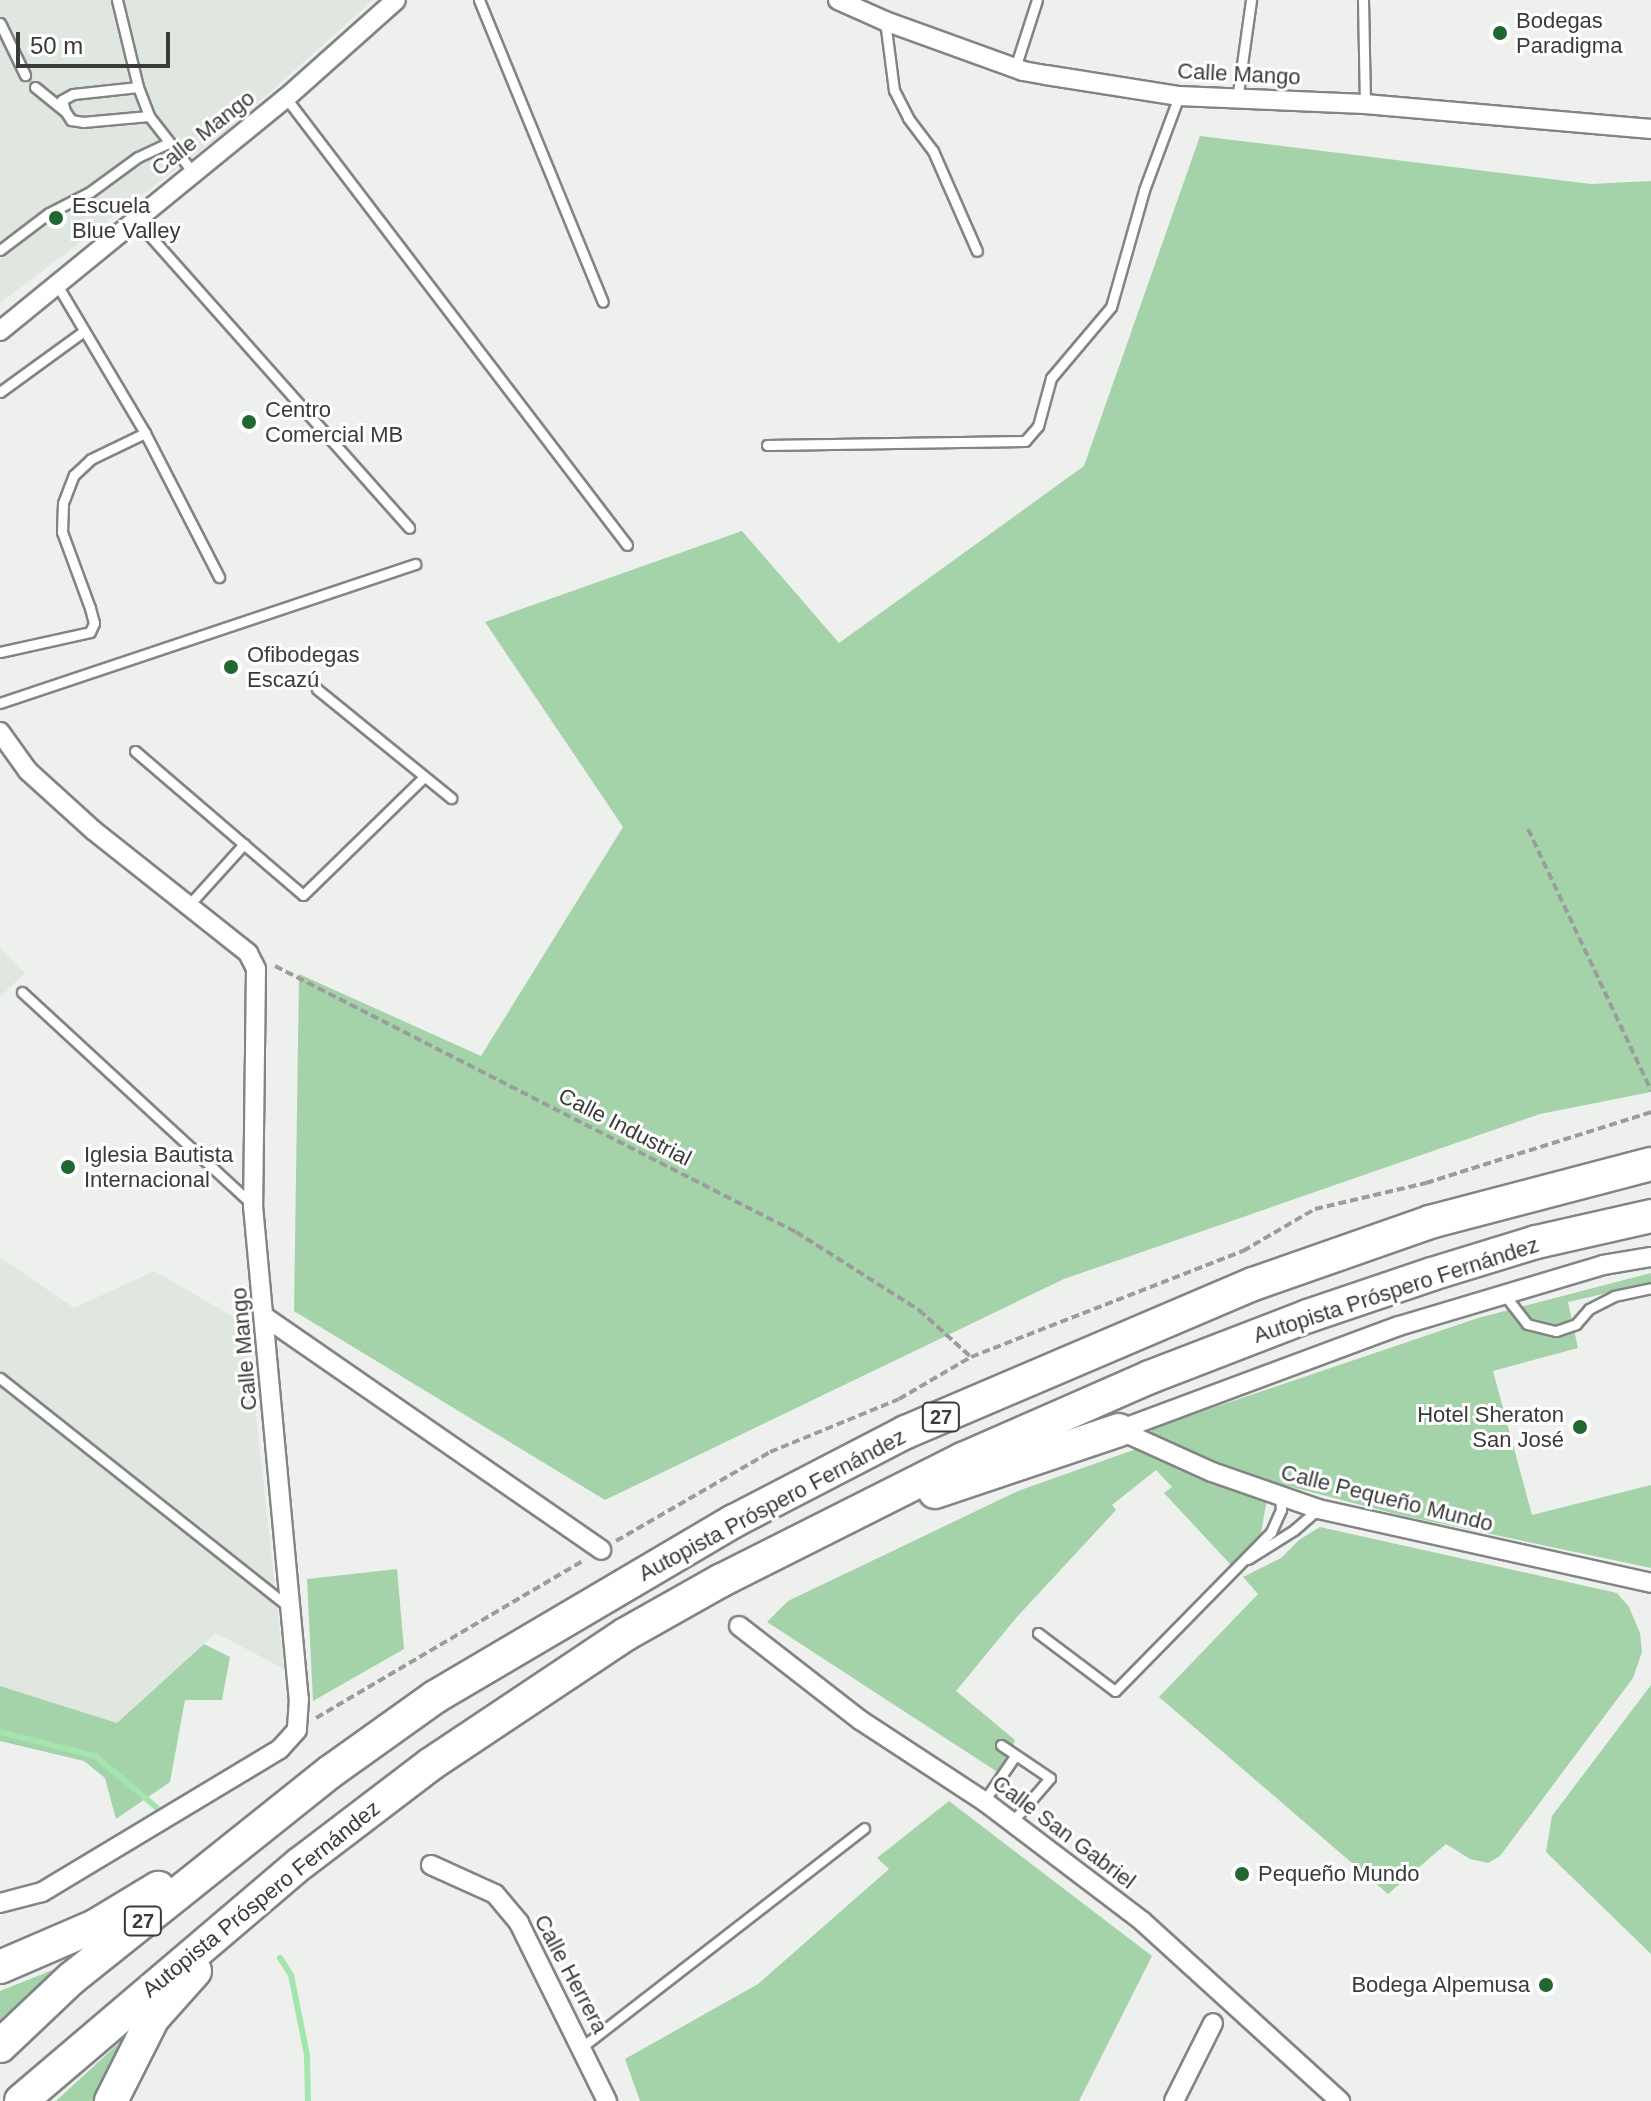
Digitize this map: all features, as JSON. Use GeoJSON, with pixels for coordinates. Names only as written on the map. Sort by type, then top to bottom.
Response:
{"type":"FeatureCollection","features":[{"type":"Feature","properties":{"kind":"highway","name":"Autopista Próspero Fernández"},"geometry":{"type":"LineString","coordinates":[[0,2046],[72,1978],[292,1802],[435,1697],[734,1521],[906,1432],[1253,1284],[1430,1222],[1651,1164]]}},
{"type":"Feature","properties":{"kind":"highway","name":"Autopista Próspero Fernández"},"geometry":{"type":"LineString","coordinates":[[21,2101],[301,1863],[431,1764],[626,1634],[788,1544],[978,1452],[1150,1377],[1308,1316],[1536,1242],[1651,1216]]}},
{"type":"Feature","properties":{"kind":"highway"},"geometry":{"type":"LineString","coordinates":[[788,1544],[1119,1430]]}},
{"type":"Feature","properties":{"kind":"highway"},"geometry":{"type":"LineString","coordinates":[[0,1967],[95,1926],[292,1802]]}},
{"type":"Feature","properties":{"kind":"highway"},"geometry":{"type":"LineString","coordinates":[[111,2101],[153,2018],[214,1949],[301,1863]]}},
{"type":"Feature","properties":{"kind":"street","name":"Calle Mango"},"geometry":{"type":"LineString","coordinates":[[0,331],[192,171],[286,98],[396,0]]}},
{"type":"Feature","properties":{"kind":"street","name":"Calle Mango"},"geometry":{"type":"LineString","coordinates":[[838,0],[885,21],[1015,68],[1179,96],[1365,104],[1651,129]]}},
{"type":"Feature","properties":{"kind":"street"},"geometry":{"type":"LineString","coordinates":[[0,732],[28,771],[93,830],[248,953]]}},
{"type":"Feature","properties":{"kind":"street","name":"Calle Mango"},"geometry":{"type":"LineString","coordinates":[[0,1903],[42,1892],[280,1749],[297,1730],[299,1699],[253,1206],[257,989],[256,969],[248,953]]}},
{"type":"Feature","properties":{"kind":"street"},"geometry":{"type":"LineString","coordinates":[[1119,1430],[1399,1326],[1603,1265],[1651,1257]]}},
{"type":"Feature","properties":{"kind":"street"},"geometry":{"type":"LineString","coordinates":[[265,1317],[601,1550]]}},
{"type":"Feature","properties":{"kind":"street","name":"Calle Pequeño Mundo"},"geometry":{"type":"LineString","coordinates":[[1119,1430],[1212,1472],[1318,1509],[1651,1583]]}},
{"type":"Feature","properties":{"kind":"street","name":"Calle San Gabriel"},"geometry":{"type":"LineString","coordinates":[[739,1626],[860,1720],[984,1801],[1142,1921],[1340,2101]]}},
{"type":"Feature","properties":{"kind":"street","name":"Calle Herrera"},"geometry":{"type":"LineString","coordinates":[[431,1865],[495,1894],[519,1923],[607,2101]]}},
{"type":"Feature","properties":{"kind":"street"},"geometry":{"type":"LineString","coordinates":[[1175,2101],[1213,2023]]}},
{"type":"Feature","properties":{"kind":"lane"},"geometry":{"type":"LineString","coordinates":[[117,0],[138,87],[149,116],[192,171]]}},
{"type":"Feature","properties":{"kind":"lane"},"geometry":{"type":"LineString","coordinates":[[479,0],[603,302]]}},
{"type":"Feature","properties":{"kind":"lane"},"geometry":{"type":"LineString","coordinates":[[1015,68],[1037,0]]}},
{"type":"Feature","properties":{"kind":"lane"},"geometry":{"type":"LineString","coordinates":[[1237,100],[1251,0]]}},
{"type":"Feature","properties":{"kind":"lane"},"geometry":{"type":"LineString","coordinates":[[1363,0],[1365,104]]}},
{"type":"Feature","properties":{"kind":"lane"},"geometry":{"type":"LineString","coordinates":[[885,21],[894,90],[908,118],[933,151],[977,251]]}},
{"type":"Feature","properties":{"kind":"lane"},"geometry":{"type":"LineString","coordinates":[[0,23],[25,75]]}},
{"type":"Feature","properties":{"kind":"lane"},"geometry":{"type":"LineString","coordinates":[[35,87],[65,111],[71,120],[83,122],[149,116]]}},
{"type":"Feature","properties":{"kind":"lane"},"geometry":{"type":"LineString","coordinates":[[65,111],[62,100],[73,94],[138,87]]}},
{"type":"Feature","properties":{"kind":"lane"},"geometry":{"type":"LineString","coordinates":[[767,445],[1025,441],[1038,426],[1051,378],[1111,307],[1144,190],[1179,96]]}},
{"type":"Feature","properties":{"kind":"lane"},"geometry":{"type":"LineString","coordinates":[[286,98],[627,545]]}},
{"type":"Feature","properties":{"kind":"lane"},"geometry":{"type":"LineString","coordinates":[[0,250],[49,213],[90,192],[138,157],[168,143]]}},
{"type":"Feature","properties":{"kind":"lane"},"geometry":{"type":"LineString","coordinates":[[135,218],[409,528]]}},
{"type":"Feature","properties":{"kind":"lane"},"geometry":{"type":"LineString","coordinates":[[55,283],[145,433],[219,577]]}},
{"type":"Feature","properties":{"kind":"lane"},"geometry":{"type":"LineString","coordinates":[[0,392],[84,331]]}},
{"type":"Feature","properties":{"kind":"lane"},"geometry":{"type":"LineString","coordinates":[[0,652],[90,632],[94,623],[90,608],[62,532],[63,503],[74,475],[91,459],[145,433]]}},
{"type":"Feature","properties":{"kind":"lane"},"geometry":{"type":"LineString","coordinates":[[0,703],[415,564]]}},
{"type":"Feature","properties":{"kind":"lane"},"geometry":{"type":"LineString","coordinates":[[317,689],[451,798]]}},
{"type":"Feature","properties":{"kind":"lane"},"geometry":{"type":"LineString","coordinates":[[135,751],[303,895],[424,777]]}},
{"type":"Feature","properties":{"kind":"lane"},"geometry":{"type":"LineString","coordinates":[[187,907],[244,844]]}},
{"type":"Feature","properties":{"kind":"lane"},"geometry":{"type":"LineString","coordinates":[[22,992],[253,1206]]}},
{"type":"Feature","properties":{"kind":"lane"},"geometry":{"type":"LineString","coordinates":[[1503,1293],[1527,1324],[1556,1331],[1576,1324],[1589,1309],[1614,1296],[1651,1288]]}},
{"type":"Feature","properties":{"kind":"lane"},"geometry":{"type":"LineString","coordinates":[[0,1378],[291,1609]]}},
{"type":"Feature","properties":{"kind":"lane"},"geometry":{"type":"LineString","coordinates":[[1038,1633],[1115,1691],[1271,1532],[1281,1510],[1280,1496]]}},
{"type":"Feature","properties":{"kind":"lane"},"geometry":{"type":"LineString","coordinates":[[1232,1569],[1294,1530],[1318,1509]]}},
{"type":"Feature","properties":{"kind":"lane"},"geometry":{"type":"LineString","coordinates":[[1001,1745],[1050,1778],[1012,1822]]}},
{"type":"Feature","properties":{"kind":"lane"},"geometry":{"type":"LineString","coordinates":[[984,1801],[1015,1756]]}},
{"type":"Feature","properties":{"kind":"lane"},"geometry":{"type":"LineString","coordinates":[[582,2047],[864,1828]]}},
{"type":"Feature","properties":{"kind":"path"},"geometry":{"type":"LineString","coordinates":[[1528,829],[1651,1090]]}},
{"type":"Feature","properties":{"kind":"path","name":"Calle Industrial"},"geometry":{"type":"LineString","coordinates":[[248,953],[796,1232],[919,1310],[971,1357]]}},
{"type":"Feature","properties":{"kind":"shaded area","name":"Escuela Blue Valley"},"geometry":{"type":"Polygon","coordinates":[[[0,0],[373,0],[225,132],[0,303],[0,0]]]}},
{"type":"Feature","properties":{"kind":"shaded area"},"geometry":{"type":"Polygon","coordinates":[[[0,948],[25,973],[0,997],[0,948]]]}},
{"type":"Feature","properties":{"kind":"shaded area"},"geometry":{"type":"Polygon","coordinates":[[[0,1257],[74,1308],[154,1271],[246,1324],[284,1669],[216,1633],[117,1723],[0,1686],[0,1257]]]}},
{"type":"Feature","properties":{"kind":"green space"},"geometry":{"type":"Polygon","coordinates":[[[1200,136],[1591,184],[1651,181],[1651,1092],[1540,1114],[1064,1279],[605,1500],[294,1311],[299,974],[481,1056],[623,827],[485,622],[742,531],[839,643],[1084,466],[1200,136]]]}},
{"type":"Feature","properties":{"kind":"green space"},"geometry":{"type":"Polygon","coordinates":[[[1651,1273],[1651,1283],[1568,1302],[1578,1348],[1493,1371],[1532,1515],[1651,1485],[1651,1568],[1400,1515],[1245,1475],[1197,1459],[1156,1438],[1150,1429],[1478,1318],[1651,1273]]]}},
{"type":"Feature","properties":{"kind":"green space"},"geometry":{"type":"Polygon","coordinates":[[[1139,1448],[1212,1482],[1267,1498],[1261,1534],[1231,1565],[1164,1493],[1172,1487],[1156,1470],[1112,1505],[1116,1510],[1016,1618],[956,1691],[1015,1740],[1002,1775],[767,1622],[788,1601],[1018,1491],[1139,1448]]]}},
{"type":"Feature","properties":{"kind":"green space"},"geometry":{"type":"Polygon","coordinates":[[[1320,1527],[1617,1593],[1629,1607],[1640,1633],[1642,1652],[1633,1678],[1500,1856],[1488,1863],[1470,1859],[1446,1844],[1388,1894],[1159,1697],[1258,1594],[1243,1577],[1281,1558],[1299,1540],[1320,1527]]]}},
{"type":"Feature","properties":{"kind":"green space"},"geometry":{"type":"Polygon","coordinates":[[[397,1569],[404,1649],[313,1701],[307,1579],[397,1569]]]}},
{"type":"Feature","properties":{"kind":"green space"},"geometry":{"type":"Polygon","coordinates":[[[204,1644],[230,1657],[222,1700],[185,1700],[170,1782],[116,1819],[105,1778],[84,1761],[0,1741],[0,1686],[117,1723],[204,1644]]]}},
{"type":"Feature","properties":{"kind":"green space"},"geometry":{"type":"Polygon","coordinates":[[[1651,1685],[1651,1954],[1546,1852],[1552,1816],[1651,1685]]]}},
{"type":"Feature","properties":{"kind":"green space"},"geometry":{"type":"Polygon","coordinates":[[[949,1801],[1152,1956],[1079,2101],[640,2101],[625,2059],[758,1984],[889,1869],[877,1858],[949,1801]]]}},
{"type":"Feature","properties":{"kind":"green space"},"geometry":{"type":"Polygon","coordinates":[[[55,1969],[0,2020],[0,1991],[55,1969]]]}},
{"type":"Feature","properties":{"kind":"green space"},"geometry":{"type":"Polygon","coordinates":[[[132,2031],[98,2101],[56,2101],[132,2031]]]}},
{"type":"Feature","properties":{"kind":"waterway"},"geometry":{"type":"LineString","coordinates":[[0,1732],[95,1756],[156,1807]]}},
{"type":"Feature","properties":{"kind":"waterway"},"geometry":{"type":"LineString","coordinates":[[280,1958],[291,1975],[307,2055],[308,2101]]}},
{"type":"Feature","properties":{"kind":"place","name":"Bodegas Paradigma"},"geometry":{"type":"Point","coordinates":[1500,33]}},
{"type":"Feature","properties":{"kind":"place","name":"Escuela Blue Valley"},"geometry":{"type":"Point","coordinates":[56,218]}},
{"type":"Feature","properties":{"kind":"place","name":"Centro Comercial MB"},"geometry":{"type":"Point","coordinates":[249,422]}},
{"type":"Feature","properties":{"kind":"place","name":"Ofibodegas Escazú"},"geometry":{"type":"Point","coordinates":[231,667]}},
{"type":"Feature","properties":{"kind":"place","name":"Iglesia Bautista Internacional"},"geometry":{"type":"Point","coordinates":[68,1167]}},
{"type":"Feature","properties":{"kind":"place","name":"Hotel Sheraton San José"},"geometry":{"type":"Point","coordinates":[1580,1427]}},
{"type":"Feature","properties":{"kind":"place","name":"Pequeño Mundo"},"geometry":{"type":"Point","coordinates":[1242,1874]}},
{"type":"Feature","properties":{"kind":"place","name":"Bodega Alpemusa"},"geometry":{"type":"Point","coordinates":[1546,1985]}}]}
